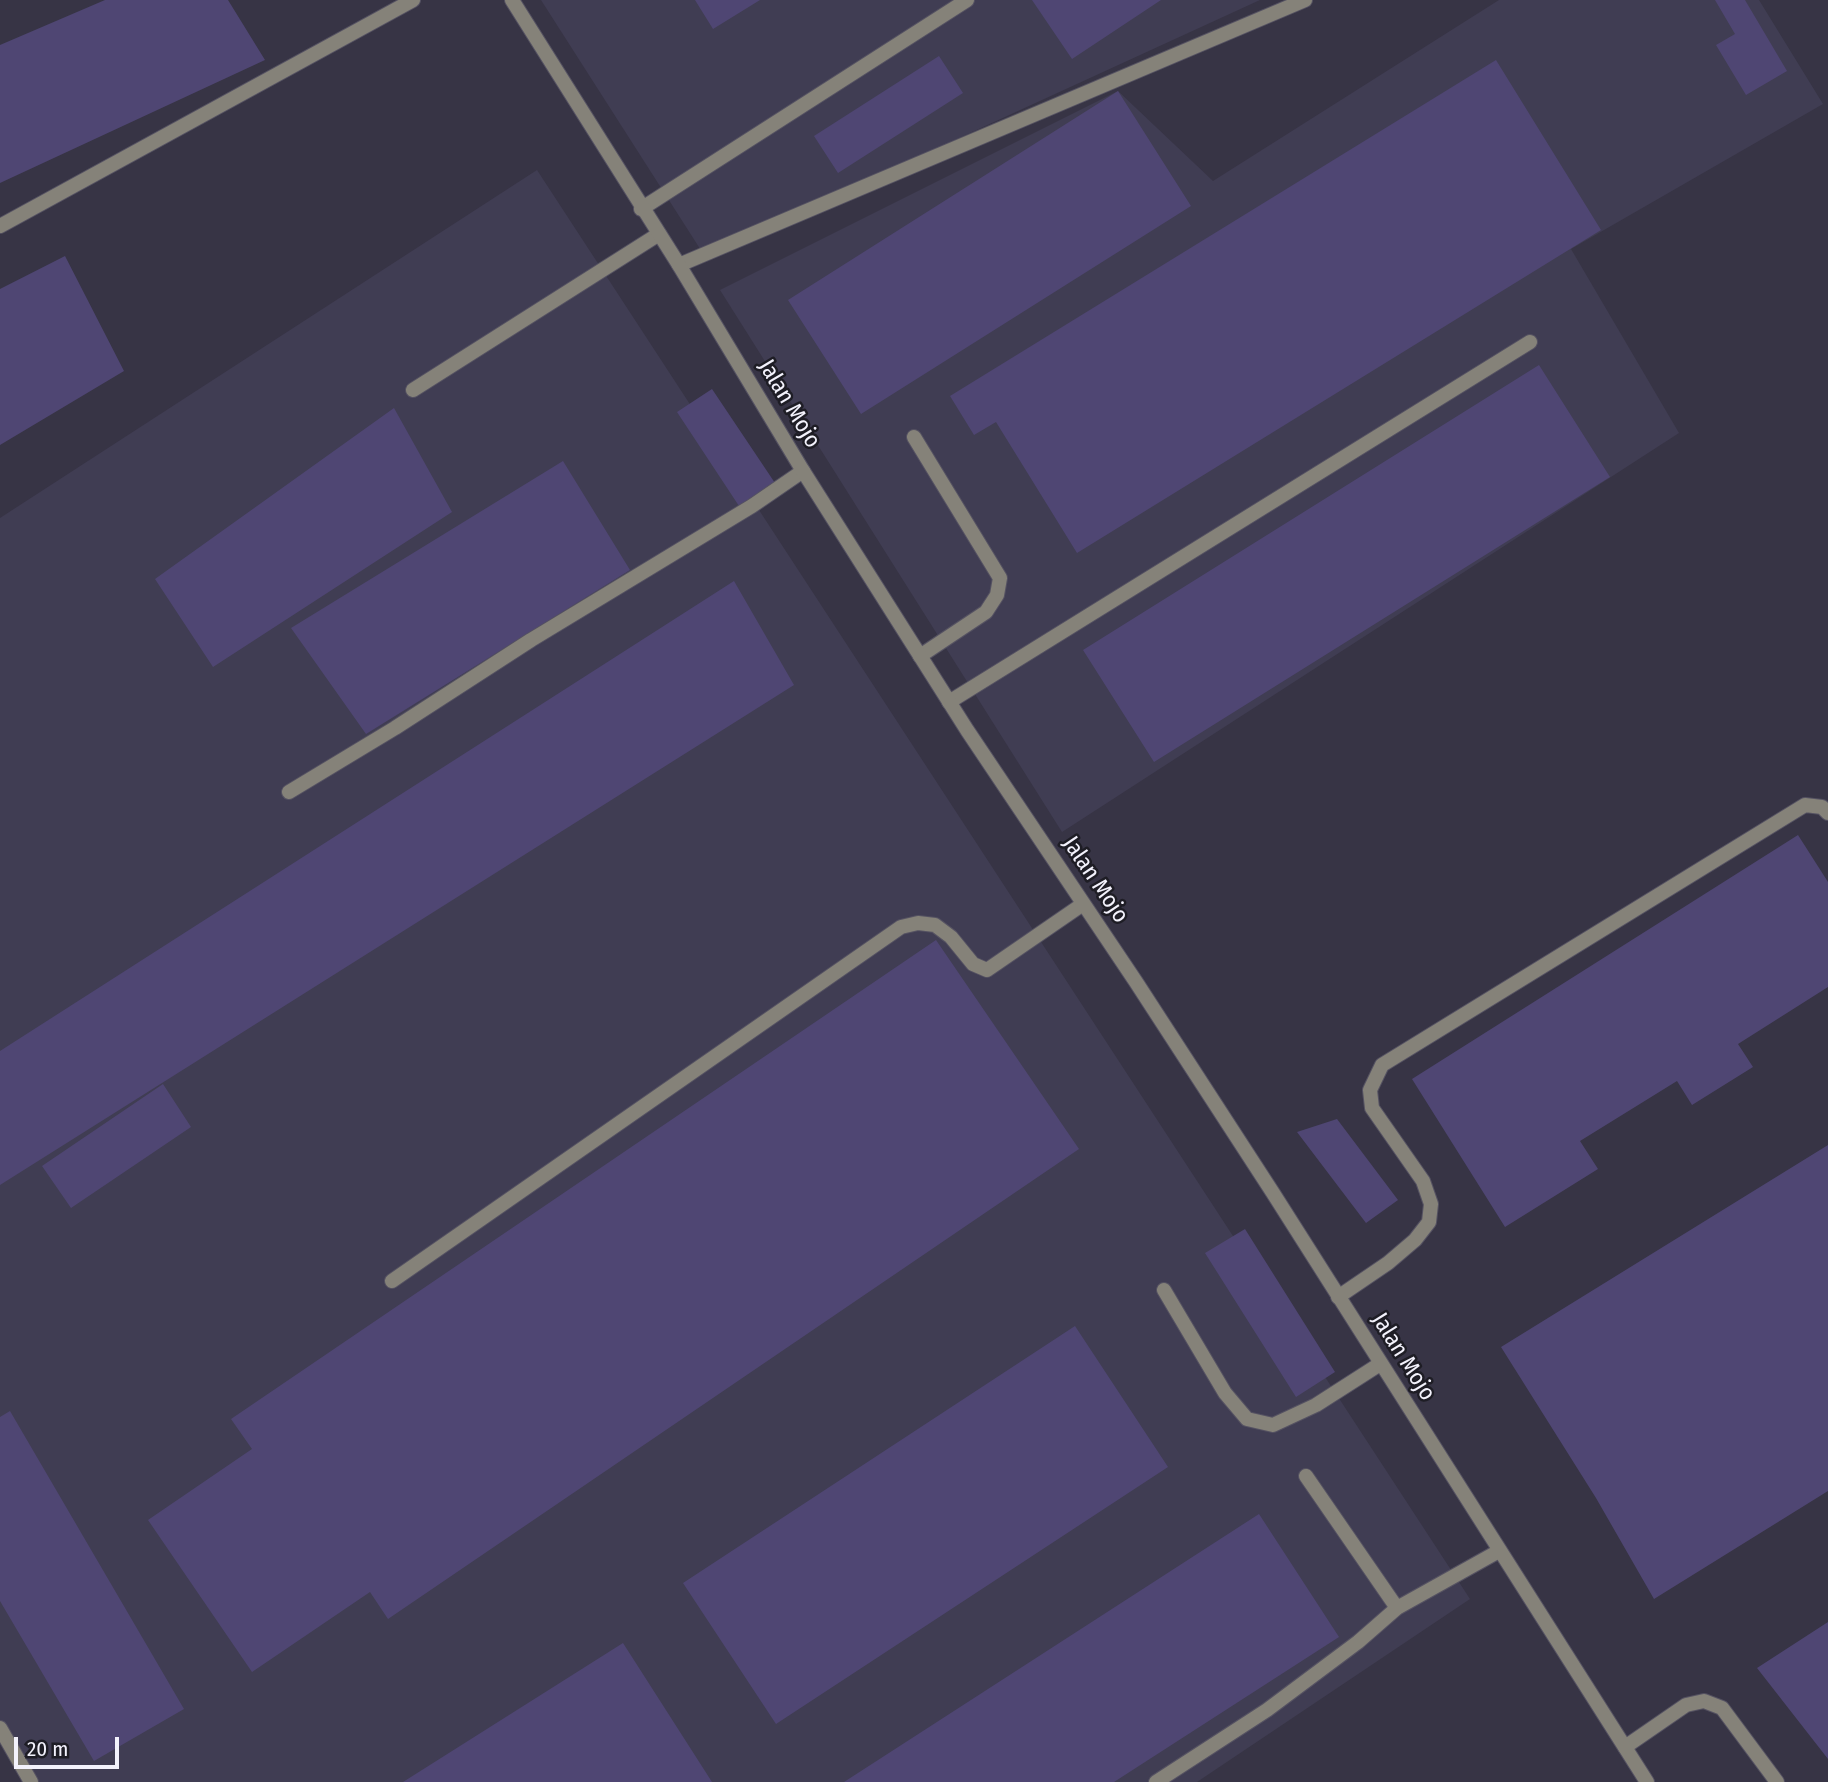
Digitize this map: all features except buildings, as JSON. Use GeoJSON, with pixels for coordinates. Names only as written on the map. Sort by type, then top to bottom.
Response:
{"type":"FeatureCollection","features":[{"type":"Feature","properties":{"kind":"street"},"geometry":{"type":"LineString","coordinates":[[0,226],[413,0]]}},
{"type":"Feature","properties":{"kind":"street","name":"Jalan Mojo"},"geometry":{"type":"LineString","coordinates":[[512,0],[949,702],[1273,1193],[1647,1782]]}},
{"type":"Feature","properties":{"kind":"street"},"geometry":{"type":"LineString","coordinates":[[641,209],[967,0]]}},
{"type":"Feature","properties":{"kind":"street"},"geometry":{"type":"LineString","coordinates":[[679,265],[1305,0]]}},
{"type":"Feature","properties":{"kind":"street"},"geometry":{"type":"LineString","coordinates":[[413,390],[659,234]]}},
{"type":"Feature","properties":{"kind":"street"},"geometry":{"type":"LineString","coordinates":[[949,702],[1530,342]]}},
{"type":"Feature","properties":{"kind":"street"},"geometry":{"type":"LineString","coordinates":[[914,437],[1000,578],[997,595],[986,611],[920,656]]}},
{"type":"Feature","properties":{"kind":"street"},"geometry":{"type":"LineString","coordinates":[[289,792],[395,728],[531,640],[752,506],[803,471]]}},
{"type":"Feature","properties":{"kind":"street"},"geometry":{"type":"LineString","coordinates":[[1338,1297],[1388,1263],[1415,1240],[1429,1222],[1432,1204],[1423,1181],[1372,1108],[1370,1090],[1381,1065],[1805,805],[1822,807],[1828,813]]}},
{"type":"Feature","properties":{"kind":"street"},"geometry":{"type":"LineString","coordinates":[[392,1281],[901,928],[918,923],[935,925],[951,937],[973,964],[987,970],[1083,904]]}},
{"type":"Feature","properties":{"kind":"street"},"geometry":{"type":"LineString","coordinates":[[1164,1290],[1225,1393],[1247,1419],[1273,1425],[1316,1405],[1380,1364]]}},
{"type":"Feature","properties":{"kind":"street"},"geometry":{"type":"LineString","coordinates":[[1306,1476],[1397,1608]]}},
{"type":"Feature","properties":{"kind":"street"},"geometry":{"type":"LineString","coordinates":[[1156,1782],[1267,1710],[1358,1642],[1397,1608],[1442,1580],[1499,1551]]}},
{"type":"Feature","properties":{"kind":"street"},"geometry":{"type":"LineString","coordinates":[[1625,1747],[1686,1705],[1704,1702],[1722,1708],[1777,1782]]}},
{"type":"Feature","properties":{"kind":"street"},"geometry":{"type":"LineString","coordinates":[[0,1728],[31,1782]]}},
{"type":"Feature","properties":{"kind":"shaded area"},"geometry":{"type":"Polygon","coordinates":[[[541,0],[1260,0],[704,255],[541,0]]]}},
{"type":"Feature","properties":{"kind":"shaded area"},"geometry":{"type":"Polygon","coordinates":[[[1499,0],[1759,0],[1823,104],[1571,249],[1679,433],[1062,832],[720,290],[1118,91],[1213,181],[1499,0]]]}},
{"type":"Feature","properties":{"kind":"shaded area"},"geometry":{"type":"Polygon","coordinates":[[[537,170],[1470,1599],[1197,1782],[34,1782],[0,1723],[0,518],[537,170]]]}}]}
